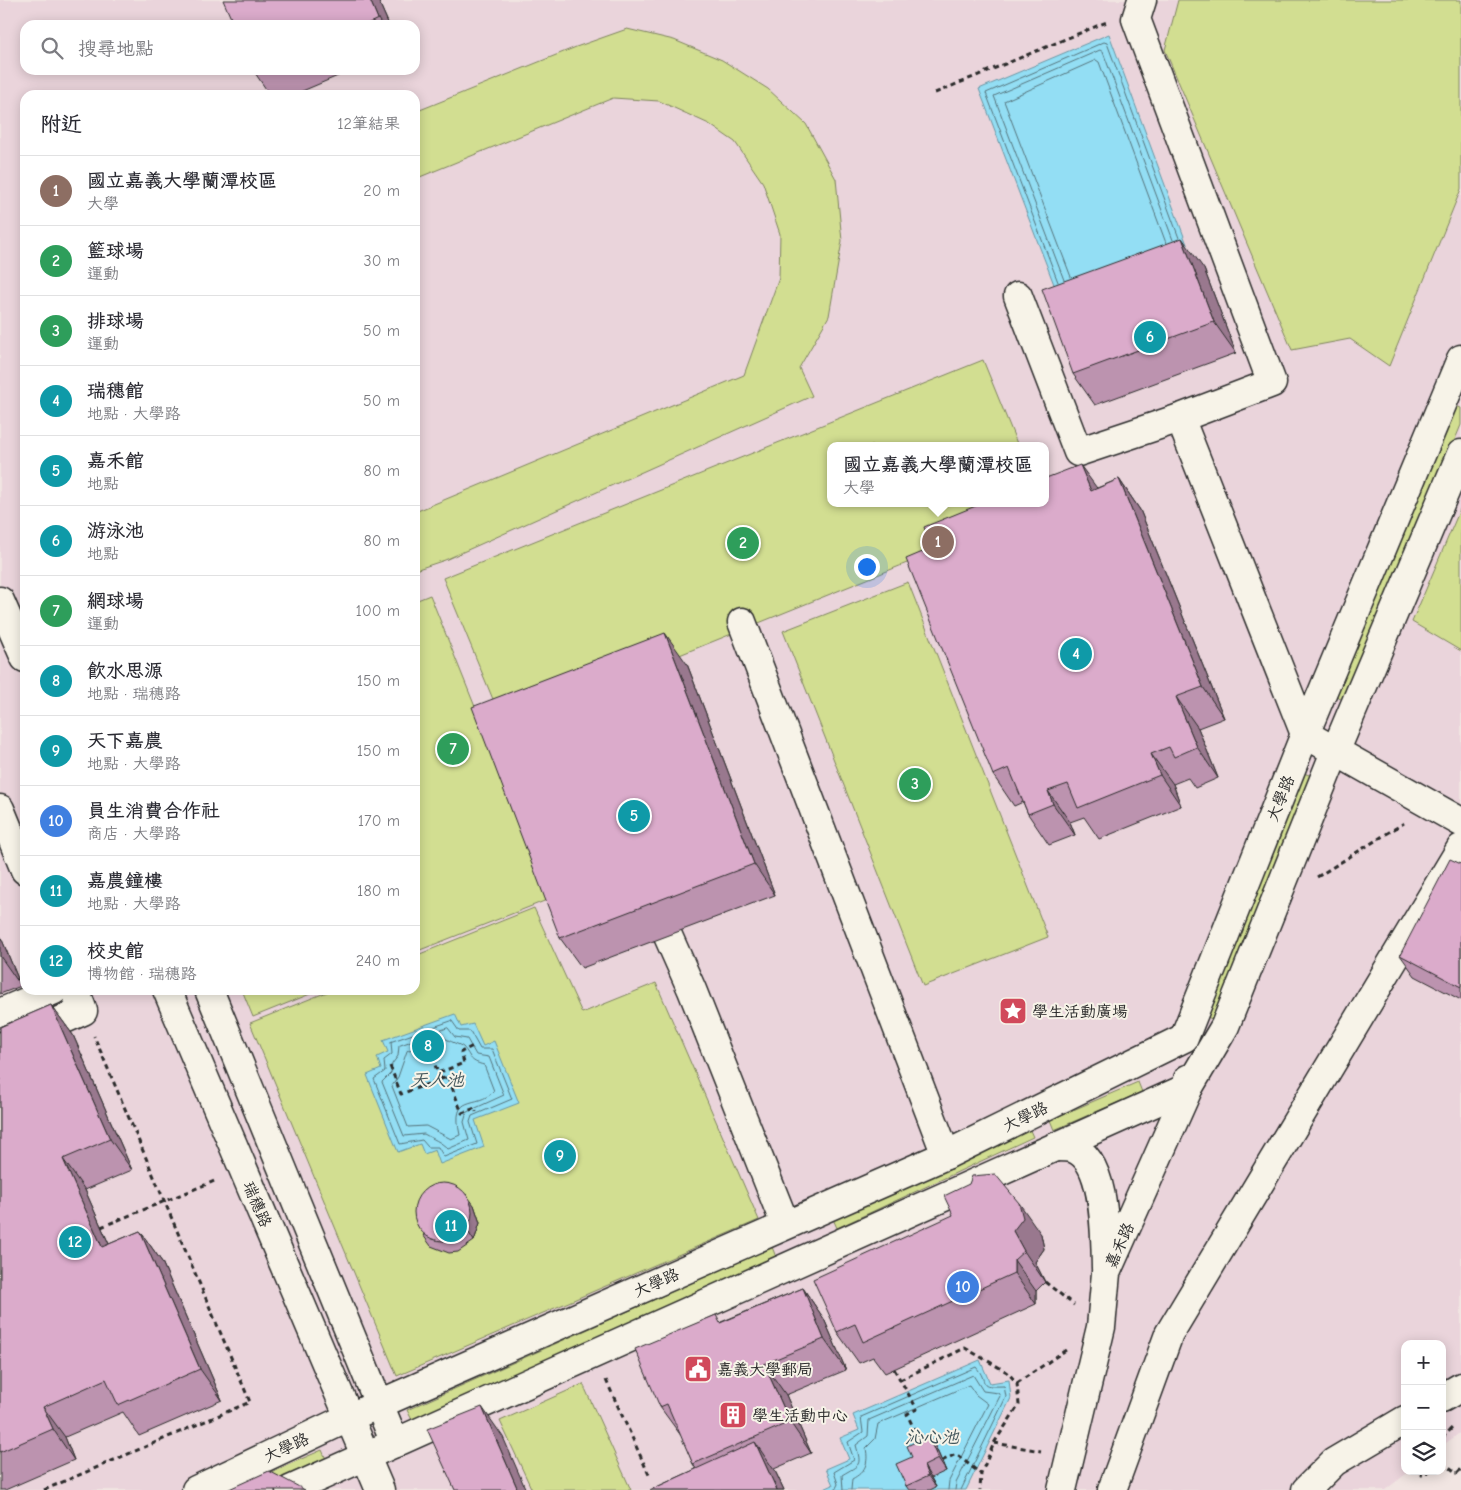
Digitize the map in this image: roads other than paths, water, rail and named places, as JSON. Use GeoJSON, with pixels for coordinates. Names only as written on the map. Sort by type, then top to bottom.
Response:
{"type":"FeatureCollection","features":[{"type":"Feature","properties":{"kind":"street"},"geometry":{"type":"LineString","coordinates":[[1018,296],[1078,452],[1180,418],[1272,383],[1136,19],[1141,4]]}},
{"type":"Feature","properties":{"kind":"street","name":"大學路"},"geometry":{"type":"LineString","coordinates":[[196,1490],[350,1417],[785,1224],[946,1155],[1184,1038],[1305,734],[1456,387],[1461,359]]}},
{"type":"Feature","properties":{"kind":"street"},"geometry":{"type":"LineString","coordinates":[[1180,418],[1305,734],[1461,822]]}},
{"type":"Feature","properties":{"kind":"street"},"geometry":{"type":"LineString","coordinates":[[290,1490],[1189,1087],[1225,1026],[1335,752],[1461,454]]}},
{"type":"Feature","properties":{"kind":"street"},"geometry":{"type":"LineString","coordinates":[[0,601],[20,647]]}},
{"type":"Feature","properties":{"kind":"street"},"geometry":{"type":"LineString","coordinates":[[742,622],[946,1155]]}},
{"type":"Feature","properties":{"kind":"street"},"geometry":{"type":"LineString","coordinates":[[0,809],[20,858]]}},
{"type":"Feature","properties":{"kind":"street"},"geometry":{"type":"LineString","coordinates":[[1112,1490],[1169,1334],[1461,848]]}},
{"type":"Feature","properties":{"kind":"street"},"geometry":{"type":"LineString","coordinates":[[668,936],[692,990],[785,1224]]}},
{"type":"Feature","properties":{"kind":"street"},"geometry":{"type":"LineString","coordinates":[[0,1013],[42,995]]}},
{"type":"Feature","properties":{"kind":"street","name":"瑞穗路"},"geometry":{"type":"LineString","coordinates":[[169,995],[380,1490]]}},
{"type":"Feature","properties":{"kind":"street"},"geometry":{"type":"LineString","coordinates":[[211,995],[395,1443]]}},
{"type":"Feature","properties":{"kind":"street"},"geometry":{"type":"LineString","coordinates":[[0,1047],[79,1000]]}},
{"type":"Feature","properties":{"kind":"street","name":"嘉禾路"},"geometry":{"type":"LineString","coordinates":[[1062,1490],[1101,1326],[1106,1274],[1189,1087],[1184,1038]]}},
{"type":"Feature","properties":{"kind":"street"},"geometry":{"type":"LineString","coordinates":[[1056,1147],[1073,1148],[1084,1156],[1096,1175],[1104,1208],[1106,1274]]}},
{"type":"Feature","properties":{"kind":"street"},"geometry":{"type":"LineString","coordinates":[[1446,1396],[1461,1387]]}},
{"type":"Feature","properties":{"kind":"street"},"geometry":{"type":"LineString","coordinates":[[1306,1490],[1334,1462],[1401,1422]]}},
{"type":"Feature","properties":{"kind":"water"},"geometry":{"type":"Polygon","coordinates":[[[1109,34],[1195,266],[1065,313],[979,89],[1109,34]]]}},
{"type":"Feature","properties":{"kind":"water","name":"天人池"},"geometry":{"type":"Polygon","coordinates":[[[455,1014],[461,1027],[473,1024],[483,1046],[494,1041],[519,1103],[475,1120],[484,1147],[440,1164],[435,1150],[424,1154],[420,1144],[398,1152],[367,1075],[381,1069],[377,1057],[388,1052],[383,1040],[455,1014]]]}},
{"type":"Feature","properties":{"kind":"water","name":"沁心池"},"geometry":{"type":"Polygon","coordinates":[[[980,1360],[990,1383],[1009,1380],[1011,1398],[966,1490],[822,1490],[833,1485],[826,1469],[849,1459],[840,1438],[859,1430],[853,1415],[980,1360]]]}},
{"type":"Feature","properties":{"kind":"place","name":"游泳池"},"geometry":{"type":"Point","coordinates":[1150,337]}},
{"type":"Feature","properties":{"kind":"place","name":"國立嘉義大學蘭潭校區"},"geometry":{"type":"Point","coordinates":[938,542]}},
{"type":"Feature","properties":{"kind":"place","name":"籃球場"},"geometry":{"type":"Point","coordinates":[743,543]}},
{"type":"Feature","properties":{"kind":"place","name":"瑞穗館"},"geometry":{"type":"Point","coordinates":[1076,654]}},
{"type":"Feature","properties":{"kind":"place","name":"網球場"},"geometry":{"type":"Point","coordinates":[453,749]}},
{"type":"Feature","properties":{"kind":"place","name":"排球場"},"geometry":{"type":"Point","coordinates":[915,784]}},
{"type":"Feature","properties":{"kind":"place","name":"嘉禾館"},"geometry":{"type":"Point","coordinates":[634,816]}},
{"type":"Feature","properties":{"kind":"place","name":"學生活動廣場"},"geometry":{"type":"Point","coordinates":[1013,1011]}},
{"type":"Feature","properties":{"kind":"place","name":"飲水思源"},"geometry":{"type":"Point","coordinates":[428,1046]}},
{"type":"Feature","properties":{"kind":"place","name":"天下嘉農"},"geometry":{"type":"Point","coordinates":[560,1156]}},
{"type":"Feature","properties":{"kind":"place","name":"嘉農鐘樓"},"geometry":{"type":"Point","coordinates":[451,1226]}},
{"type":"Feature","properties":{"kind":"place","name":"校史館"},"geometry":{"type":"Point","coordinates":[75,1242]}},
{"type":"Feature","properties":{"kind":"place","name":"員生消費合作社"},"geometry":{"type":"Point","coordinates":[963,1287]}},
{"type":"Feature","properties":{"kind":"place","name":"嘉義大學郵局"},"geometry":{"type":"Point","coordinates":[698,1369]}},
{"type":"Feature","properties":{"kind":"place","name":"學生活動中心"},"geometry":{"type":"Point","coordinates":[733,1415]}}]}
